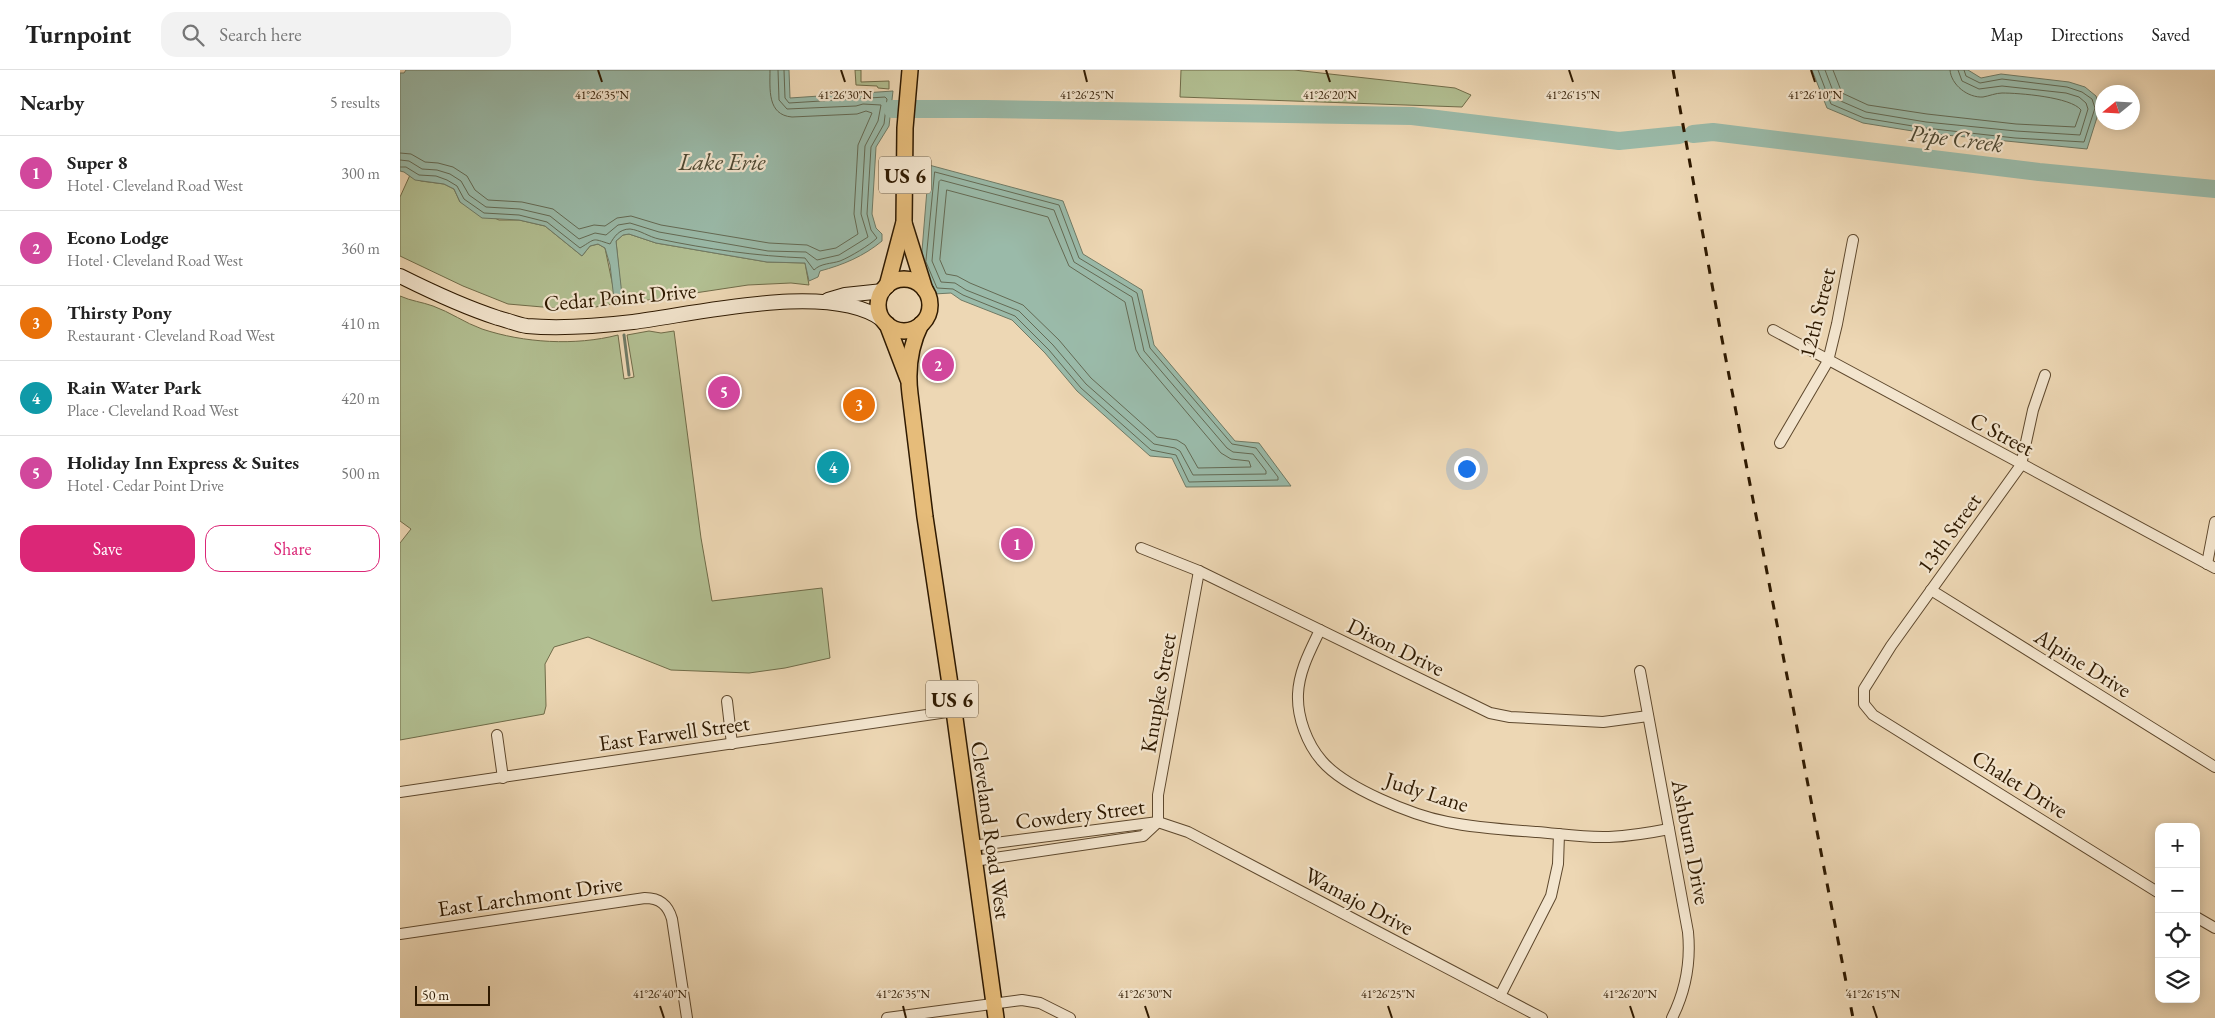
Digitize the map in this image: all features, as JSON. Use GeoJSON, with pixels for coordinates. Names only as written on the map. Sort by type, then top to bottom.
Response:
{"type":"FeatureCollection","features":[{"type":"Feature","properties":{"kind":"main road","name":"US 6"},"geometry":{"type":"LineString","coordinates":[[885,288],[904,222],[905,128],[909,73]]}},
{"type":"Feature","properties":{"kind":"main road","name":"US 6"},"geometry":{"type":"LineString","coordinates":[[904,222],[925,290]]}},
{"type":"Feature","properties":{"kind":"main road","name":"Cedar Point Drive"},"geometry":{"type":"LineString","coordinates":[[400,276],[466,307],[525,326],[580,326],[634,322],[750,306],[822,301],[885,288]]}},
{"type":"Feature","properties":{"kind":"main road"},"geometry":{"type":"LineString","coordinates":[[898,280],[910,280],[925,290],[930,302],[930,308],[921,324],[904,331],[892,328],[885,322],[878,302],[885,288],[898,280]]}},
{"type":"Feature","properties":{"kind":"main road","name":"Cedar Point Drive"},"geometry":{"type":"LineString","coordinates":[[822,301],[861,308],[885,322]]}},
{"type":"Feature","properties":{"kind":"main road","name":"Cleveland Road West"},"geometry":{"type":"LineString","coordinates":[[885,322],[908,380]]}},
{"type":"Feature","properties":{"kind":"main road","name":"Cleveland Road West"},"geometry":{"type":"LineString","coordinates":[[921,324],[912,344],[908,380],[925,517],[996,1018]]}},
{"type":"Feature","properties":{"kind":"street","name":"12th Street"},"geometry":{"type":"LineString","coordinates":[[1780,443],[1828,361],[1853,240]]}},
{"type":"Feature","properties":{"kind":"street","name":"C Street"},"geometry":{"type":"LineString","coordinates":[[1773,330],[2021,466],[2211,566]]}},
{"type":"Feature","properties":{"kind":"street","name":"13th Street"},"geometry":{"type":"LineString","coordinates":[[1864,704],[1863,694],[1867,684],[1891,646],[2021,466],[2033,410],[2045,375]]}},
{"type":"Feature","properties":{"kind":"street"},"geometry":{"type":"LineString","coordinates":[[2211,566],[2215,522]]}},
{"type":"Feature","properties":{"kind":"street","name":"Dixon Drive"},"geometry":{"type":"LineString","coordinates":[[1141,548],[1199,571],[1471,705],[1495,715],[1603,722],[1648,716]]}},
{"type":"Feature","properties":{"kind":"street","name":"Knupke Street"},"geometry":{"type":"LineString","coordinates":[[1158,822],[1158,795],[1199,571]]}},
{"type":"Feature","properties":{"kind":"street","name":"Alpine Drive"},"geometry":{"type":"LineString","coordinates":[[1932,590],[2215,767]]}},
{"type":"Feature","properties":{"kind":"street","name":"Judy Lane"},"geometry":{"type":"LineString","coordinates":[[1320,630],[1303,668],[1298,702],[1304,728],[1311,746],[1329,768],[1354,784],[1389,802],[1439,820],[1481,827],[1607,837],[1637,835],[1669,829]]}},
{"type":"Feature","properties":{"kind":"street","name":"Ashburn Drive"},"geometry":{"type":"LineString","coordinates":[[1640,671],[1687,922],[1690,953],[1686,982],[1672,1018]]}},
{"type":"Feature","properties":{"kind":"street"},"geometry":{"type":"LineString","coordinates":[[727,701],[732,744]]}},
{"type":"Feature","properties":{"kind":"street","name":"Chalet Drive"},"geometry":{"type":"LineString","coordinates":[[1864,704],[1873,715],[2155,891]]}},
{"type":"Feature","properties":{"kind":"street","name":"East Farwell Street"},"geometry":{"type":"LineString","coordinates":[[400,792],[954,711]]}},
{"type":"Feature","properties":{"kind":"street"},"geometry":{"type":"LineString","coordinates":[[497,735],[503,778]]}},
{"type":"Feature","properties":{"kind":"street","name":"Cowdery Street"},"geometry":{"type":"LineString","coordinates":[[973,854],[1158,822]]}},
{"type":"Feature","properties":{"kind":"street","name":"Cowdery Street"},"geometry":{"type":"LineString","coordinates":[[973,854],[1143,836],[1158,822]]}},
{"type":"Feature","properties":{"kind":"street","name":"Wamajo Drive"},"geometry":{"type":"LineString","coordinates":[[1158,822],[1188,832],[1542,1018]]}},
{"type":"Feature","properties":{"kind":"street"},"geometry":{"type":"LineString","coordinates":[[1500,996],[1551,896],[1558,864],[1559,834]]}},
{"type":"Feature","properties":{"kind":"street","name":"East Larchmont Drive"},"geometry":{"type":"LineString","coordinates":[[400,934],[645,898],[656,899],[664,904],[672,919],[687,1018]]}},
{"type":"Feature","properties":{"kind":"street"},"geometry":{"type":"LineString","coordinates":[[2200,919],[2215,928]]}},
{"type":"Feature","properties":{"kind":"street"},"geometry":{"type":"LineString","coordinates":[[887,1018],[1016,1000],[1034,1002],[1070,1018]]}},
{"type":"Feature","properties":{"kind":"shaded area"},"geometry":{"type":"Polygon","coordinates":[[[855,70],[861,70],[861,82],[889,81],[889,89],[878,88],[877,86],[856,85],[855,70]]]}},
{"type":"Feature","properties":{"kind":"shaded area"},"geometry":{"type":"Polygon","coordinates":[[[1181,70],[1294,70],[1455,88],[1471,95],[1462,107],[1180,97],[1181,70]]]}},
{"type":"Feature","properties":{"kind":"shaded area"},"geometry":{"type":"Polygon","coordinates":[[[410,175],[421,181],[444,184],[454,189],[460,202],[499,220],[519,220],[545,226],[582,256],[590,246],[598,244],[605,248],[617,306],[608,304],[592,308],[554,308],[508,304],[463,286],[400,256],[400,197],[410,175]]]}},
{"type":"Feature","properties":{"kind":"shaded area"},"geometry":{"type":"Polygon","coordinates":[[[629,234],[656,243],[767,262],[805,263],[809,285],[791,283],[748,285],[622,304],[616,241],[623,235],[629,234]]]}},
{"type":"Feature","properties":{"kind":"shaded area"},"geometry":{"type":"Polygon","coordinates":[[[400,296],[439,308],[470,324],[498,334],[532,340],[567,342],[618,335],[624,379],[634,377],[627,335],[649,331],[661,333],[674,331],[701,538],[712,601],[822,588],[830,658],[785,668],[749,673],[671,670],[588,637],[554,647],[545,664],[546,706],[544,714],[400,740],[400,543],[411,529],[400,521],[400,296]]]}},
{"type":"Feature","properties":{"kind":"water","name":"Lake Erie"},"geometry":{"type":"Polygon","coordinates":[[[406,70],[789,70],[790,98],[893,91],[889,126],[876,147],[872,214],[876,228],[882,234],[882,241],[853,259],[820,271],[818,277],[809,281],[805,263],[767,262],[656,243],[629,234],[623,235],[616,241],[622,301],[614,299],[610,265],[605,248],[598,244],[590,246],[582,256],[545,226],[519,220],[482,218],[460,202],[454,189],[444,184],[415,180],[400,171],[400,73],[404,73],[406,70]]]}},
{"type":"Feature","properties":{"kind":"water"},"geometry":{"type":"Polygon","coordinates":[[[1812,70],[1968,70],[1981,78],[2001,74],[2069,82],[2085,87],[2095,95],[2095,124],[2087,149],[1925,133],[1863,123],[1827,108],[1812,70]]]}},
{"type":"Feature","properties":{"kind":"water"},"geometry":{"type":"Polygon","coordinates":[[[929,165],[1063,201],[1083,254],[1142,290],[1154,345],[1235,441],[1259,443],[1291,486],[1186,487],[1172,458],[1150,456],[1077,391],[1045,353],[1012,320],[961,300],[951,293],[934,294],[921,263],[929,165]]]}},
{"type":"Feature","properties":{"kind":"waterway","name":"Pipe Creek"},"geometry":{"type":"LineString","coordinates":[[892,109],[1412,116],[1619,141],[1679,135]]}},
{"type":"Feature","properties":{"kind":"waterway","name":"Pipe Creek"},"geometry":{"type":"LineString","coordinates":[[1693,134],[1713,132],[2039,172],[2215,189]]}},
{"type":"Feature","properties":{"kind":"waterway"},"geometry":{"type":"LineString","coordinates":[[624,335],[629,375]]}},
{"type":"Feature","properties":{"kind":"railway"},"geometry":{"type":"LineString","coordinates":[[1673,70],[1721,334],[1853,1018]]}},
{"type":"Feature","properties":{"kind":"place","name":"Econo Lodge"},"geometry":{"type":"Point","coordinates":[938,365]}},
{"type":"Feature","properties":{"kind":"place","name":"Holiday Inn Express & Suites"},"geometry":{"type":"Point","coordinates":[724,392]}},
{"type":"Feature","properties":{"kind":"place","name":"Thirsty Pony"},"geometry":{"type":"Point","coordinates":[859,405]}},
{"type":"Feature","properties":{"kind":"place","name":"Rain Water Park"},"geometry":{"type":"Point","coordinates":[833,467]}},
{"type":"Feature","properties":{"kind":"place","name":"Super 8"},"geometry":{"type":"Point","coordinates":[1017,544]}}]}
